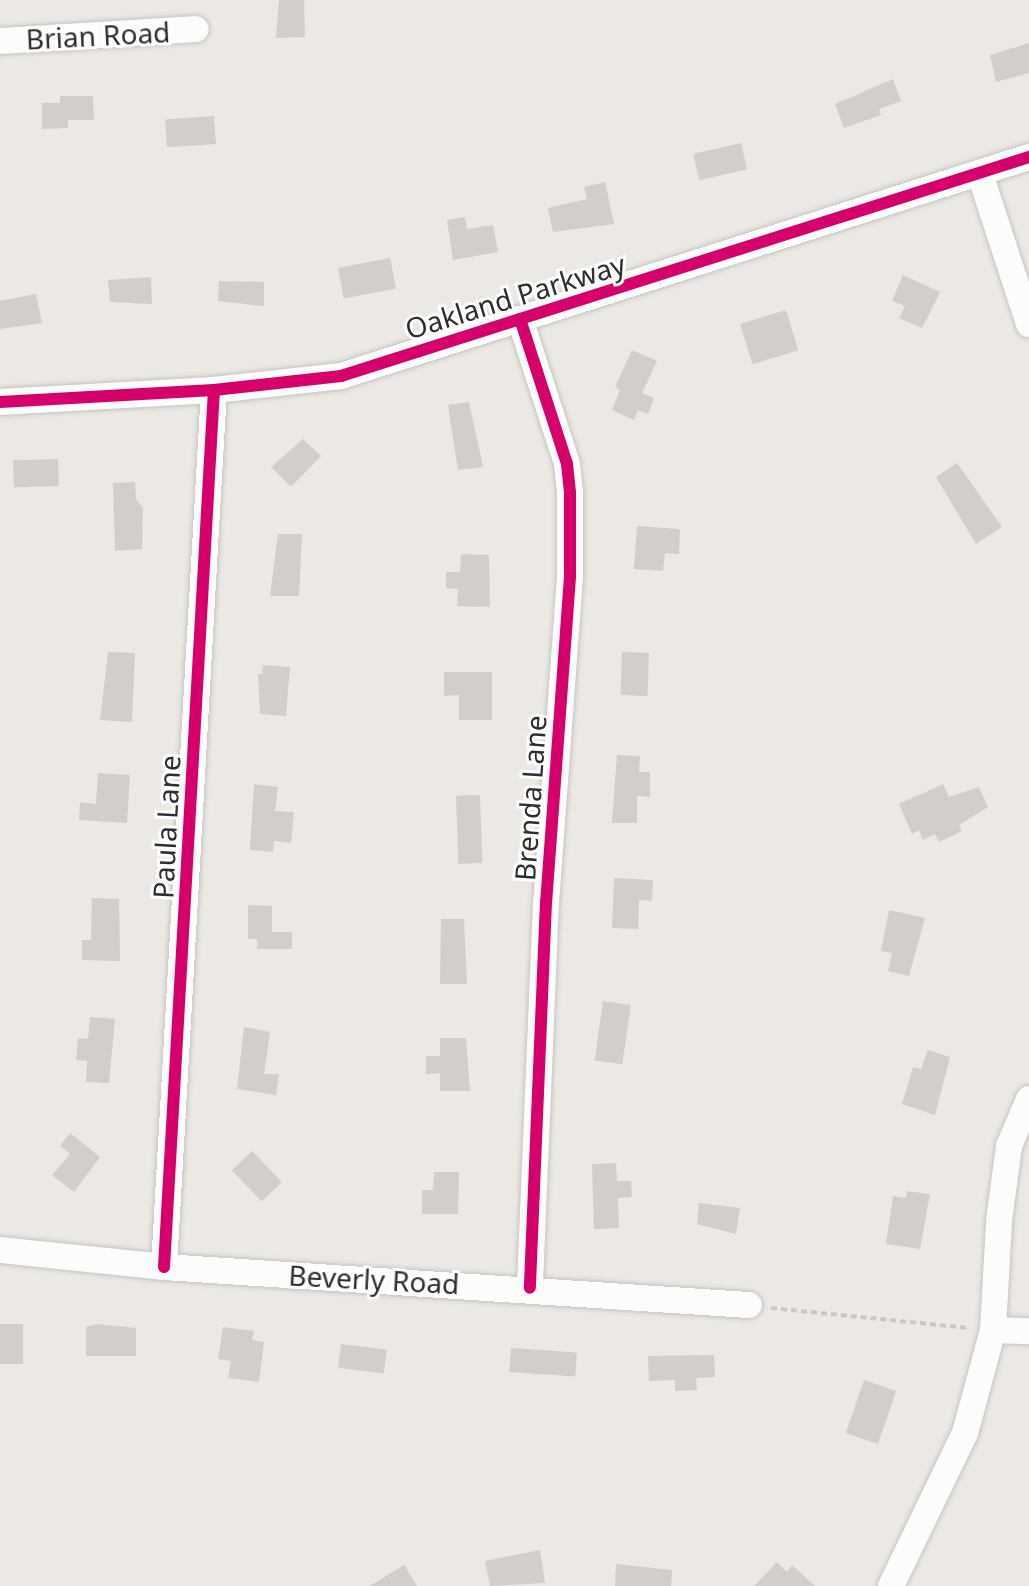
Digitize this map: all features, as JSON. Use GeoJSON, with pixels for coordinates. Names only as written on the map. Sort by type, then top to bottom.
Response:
{"type":"FeatureCollection","features":[{"type":"Feature","properties":{"kind":"street","name":"Brian Road"},"geometry":{"type":"LineString","coordinates":[[0,41],[196,29]]}},
{"type":"Feature","properties":{"kind":"street","name":"Oakland Parkway"},"geometry":{"type":"LineString","coordinates":[[0,402],[214,390],[341,376],[1029,157]]}},
{"type":"Feature","properties":{"kind":"street"},"geometry":{"type":"LineString","coordinates":[[980,174],[1029,324]]}},
{"type":"Feature","properties":{"kind":"street","name":"Brenda Lane"},"geometry":{"type":"LineString","coordinates":[[520,319],[567,464],[570,492],[570,577],[546,902],[530,1288]]}},
{"type":"Feature","properties":{"kind":"street","name":"Paula Lane"},"geometry":{"type":"LineString","coordinates":[[164,1267],[214,390]]}},
{"type":"Feature","properties":{"kind":"street"},"geometry":{"type":"LineString","coordinates":[[891,1586],[965,1433],[993,1330],[999,1221],[1009,1146],[1029,1099]]}},
{"type":"Feature","properties":{"kind":"street","name":"Beverly Road"},"geometry":{"type":"LineString","coordinates":[[0,1250],[164,1267],[530,1288],[749,1305]]}},
{"type":"Feature","properties":{"kind":"street"},"geometry":{"type":"LineString","coordinates":[[993,1330],[1029,1331]]}},
{"type":"Feature","properties":{"kind":"path"},"geometry":{"type":"LineString","coordinates":[[749,1305],[993,1330]]}},
{"type":"Feature","properties":{"kind":"building"},"geometry":{"type":"Polygon","coordinates":[[[279,0],[304,0],[305,37],[276,38],[279,0]]]}},
{"type":"Feature","properties":{"kind":"building"},"geometry":{"type":"Polygon","coordinates":[[[1029,43],[1029,73],[996,82],[990,55],[1029,43]]]}},
{"type":"Feature","properties":{"kind":"building"},"geometry":{"type":"Polygon","coordinates":[[[893,79],[901,101],[879,109],[881,115],[844,128],[835,104],[893,79]]]}},
{"type":"Feature","properties":{"kind":"building"},"geometry":{"type":"Polygon","coordinates":[[[60,96],[93,96],[94,120],[68,120],[68,128],[42,129],[42,103],[60,103],[60,96]]]}},
{"type":"Feature","properties":{"kind":"building"},"geometry":{"type":"Polygon","coordinates":[[[214,116],[216,144],[167,147],[165,119],[214,116]]]}},
{"type":"Feature","properties":{"kind":"building"},"geometry":{"type":"Polygon","coordinates":[[[741,143],[747,169],[699,180],[693,154],[741,143]]]}},
{"type":"Feature","properties":{"kind":"building"},"geometry":{"type":"Polygon","coordinates":[[[605,182],[614,224],[553,232],[548,208],[587,199],[584,187],[605,182]]]}},
{"type":"Feature","properties":{"kind":"building"},"geometry":{"type":"Polygon","coordinates":[[[465,217],[467,229],[493,225],[498,252],[453,260],[447,220],[465,217]]]}},
{"type":"Feature","properties":{"kind":"building"},"geometry":{"type":"Polygon","coordinates":[[[390,258],[396,288],[344,299],[338,268],[390,258]]]}},
{"type":"Feature","properties":{"kind":"building"},"geometry":{"type":"Polygon","coordinates":[[[903,275],[940,292],[922,328],[899,318],[905,306],[892,301],[903,275]]]}},
{"type":"Feature","properties":{"kind":"building"},"geometry":{"type":"Polygon","coordinates":[[[151,277],[152,304],[110,302],[108,280],[151,277]]]}},
{"type":"Feature","properties":{"kind":"building"},"geometry":{"type":"Polygon","coordinates":[[[219,281],[264,282],[264,306],[218,301],[219,281]]]}},
{"type":"Feature","properties":{"kind":"building"},"geometry":{"type":"Polygon","coordinates":[[[36,294],[42,323],[0,329],[0,301],[36,294]]]}},
{"type":"Feature","properties":{"kind":"building"},"geometry":{"type":"Polygon","coordinates":[[[786,310],[798,350],[752,364],[740,324],[786,310]]]}},
{"type":"Feature","properties":{"kind":"building"},"geometry":{"type":"Polygon","coordinates":[[[632,350],[657,361],[642,393],[654,398],[648,414],[638,410],[634,420],[612,410],[620,390],[615,387],[632,350]]]}},
{"type":"Feature","properties":{"kind":"building"},"geometry":{"type":"Polygon","coordinates":[[[469,402],[483,467],[458,470],[448,405],[469,402]]]}},
{"type":"Feature","properties":{"kind":"building"},"geometry":{"type":"Polygon","coordinates":[[[303,439],[321,456],[291,487],[271,467],[303,439]]]}},
{"type":"Feature","properties":{"kind":"building"},"geometry":{"type":"Polygon","coordinates":[[[58,459],[59,486],[14,488],[13,461],[58,459]]]}},
{"type":"Feature","properties":{"kind":"building"},"geometry":{"type":"Polygon","coordinates":[[[957,463],[1002,527],[976,544],[936,477],[957,463]]]}},
{"type":"Feature","properties":{"kind":"building"},"geometry":{"type":"Polygon","coordinates":[[[135,482],[136,499],[143,508],[142,549],[115,551],[113,483],[135,482]]]}},
{"type":"Feature","properties":{"kind":"building"},"geometry":{"type":"Polygon","coordinates":[[[637,526],[680,529],[679,554],[665,553],[663,571],[634,569],[637,526]]]}},
{"type":"Feature","properties":{"kind":"building"},"geometry":{"type":"Polygon","coordinates":[[[278,534],[302,534],[299,596],[270,596],[278,534]]]}},
{"type":"Feature","properties":{"kind":"building"},"geometry":{"type":"Polygon","coordinates":[[[461,554],[489,555],[490,607],[457,606],[458,589],[446,588],[446,572],[460,572],[461,554]]]}},
{"type":"Feature","properties":{"kind":"building"},"geometry":{"type":"Polygon","coordinates":[[[108,652],[135,653],[132,722],[100,720],[108,652]]]}},
{"type":"Feature","properties":{"kind":"building"},"geometry":{"type":"Polygon","coordinates":[[[622,652],[649,653],[647,696],[620,695],[622,652]]]}},
{"type":"Feature","properties":{"kind":"building"},"geometry":{"type":"Polygon","coordinates":[[[263,665],[290,667],[286,716],[260,714],[258,674],[262,674],[263,665]]]}},
{"type":"Feature","properties":{"kind":"building"},"geometry":{"type":"Polygon","coordinates":[[[444,672],[492,672],[492,720],[459,720],[459,695],[444,696],[444,672]]]}},
{"type":"Feature","properties":{"kind":"building"},"geometry":{"type":"Polygon","coordinates":[[[617,755],[640,756],[639,772],[650,772],[650,797],[637,796],[637,823],[612,823],[617,755]]]}},
{"type":"Feature","properties":{"kind":"building"},"geometry":{"type":"Polygon","coordinates":[[[98,773],[130,775],[127,823],[79,820],[80,802],[96,804],[98,773]]]}},
{"type":"Feature","properties":{"kind":"building"},"geometry":{"type":"Polygon","coordinates":[[[254,784],[278,787],[275,811],[294,812],[291,843],[274,841],[273,852],[250,850],[254,784]]]}},
{"type":"Feature","properties":{"kind":"building"},"geometry":{"type":"Polygon","coordinates":[[[943,784],[949,797],[979,787],[988,807],[959,825],[962,831],[939,842],[935,834],[923,840],[919,830],[912,834],[899,804],[943,784]]]}},
{"type":"Feature","properties":{"kind":"building"},"geometry":{"type":"Polygon","coordinates":[[[480,795],[482,863],[458,864],[456,796],[480,795]]]}},
{"type":"Feature","properties":{"kind":"building"},"geometry":{"type":"Polygon","coordinates":[[[614,878],[653,880],[652,901],[639,900],[638,929],[612,928],[614,878]]]}},
{"type":"Feature","properties":{"kind":"building"},"geometry":{"type":"Polygon","coordinates":[[[92,898],[119,899],[120,961],[82,960],[82,940],[91,940],[92,898]]]}},
{"type":"Feature","properties":{"kind":"building"},"geometry":{"type":"Polygon","coordinates":[[[248,905],[272,906],[272,932],[292,932],[292,949],[257,949],[257,939],[248,939],[248,905]]]}},
{"type":"Feature","properties":{"kind":"building"},"geometry":{"type":"Polygon","coordinates":[[[889,910],[925,918],[909,976],[888,971],[892,953],[881,951],[889,910]]]}},
{"type":"Feature","properties":{"kind":"building"},"geometry":{"type":"Polygon","coordinates":[[[441,919],[464,919],[467,984],[440,984],[441,919]]]}},
{"type":"Feature","properties":{"kind":"building"},"geometry":{"type":"Polygon","coordinates":[[[603,1001],[631,1005],[622,1064],[595,1060],[603,1001]]]}},
{"type":"Feature","properties":{"kind":"building"},"geometry":{"type":"Polygon","coordinates":[[[90,1017],[115,1019],[109,1083],[86,1082],[87,1061],[76,1060],[78,1038],[88,1039],[90,1017]]]}},
{"type":"Feature","properties":{"kind":"building"},"geometry":{"type":"Polygon","coordinates":[[[244,1027],[270,1032],[264,1074],[279,1074],[276,1095],[237,1089],[244,1027]]]}},
{"type":"Feature","properties":{"kind":"building"},"geometry":{"type":"Polygon","coordinates":[[[440,1038],[466,1038],[470,1091],[440,1091],[440,1073],[426,1074],[426,1056],[440,1056],[440,1038]]]}},
{"type":"Feature","properties":{"kind":"building"},"geometry":{"type":"Polygon","coordinates":[[[928,1050],[950,1057],[935,1115],[902,1104],[913,1067],[921,1069],[928,1050]]]}},
{"type":"Feature","properties":{"kind":"building"},"geometry":{"type":"Polygon","coordinates":[[[70,1133],[100,1157],[74,1192],[52,1175],[70,1154],[60,1146],[70,1133]]]}},
{"type":"Feature","properties":{"kind":"building"},"geometry":{"type":"Polygon","coordinates":[[[252,1151],[282,1182],[262,1201],[232,1170],[252,1151]]]}},
{"type":"Feature","properties":{"kind":"building"},"geometry":{"type":"Polygon","coordinates":[[[616,1163],[617,1181],[631,1181],[632,1197],[618,1198],[619,1228],[594,1229],[592,1164],[616,1163]]]}},
{"type":"Feature","properties":{"kind":"building"},"geometry":{"type":"Polygon","coordinates":[[[434,1172],[459,1172],[458,1214],[422,1214],[422,1190],[433,1190],[434,1172]]]}},
{"type":"Feature","properties":{"kind":"building"},"geometry":{"type":"Polygon","coordinates":[[[907,1191],[930,1194],[920,1249],[886,1244],[893,1196],[906,1198],[907,1191]]]}},
{"type":"Feature","properties":{"kind":"building"},"geometry":{"type":"Polygon","coordinates":[[[699,1203],[740,1208],[736,1234],[697,1224],[699,1203]]]}},
{"type":"Feature","properties":{"kind":"building"},"geometry":{"type":"Polygon","coordinates":[[[0,1324],[23,1324],[23,1364],[0,1364],[0,1324]]]}},
{"type":"Feature","properties":{"kind":"building"},"geometry":{"type":"Polygon","coordinates":[[[97,1324],[136,1328],[136,1356],[86,1356],[86,1327],[97,1324]]]}},
{"type":"Feature","properties":{"kind":"building"},"geometry":{"type":"Polygon","coordinates":[[[223,1327],[254,1331],[252,1340],[264,1342],[259,1382],[228,1378],[231,1361],[218,1359],[223,1327]]]}},
{"type":"Feature","properties":{"kind":"building"},"geometry":{"type":"Polygon","coordinates":[[[341,1344],[387,1350],[384,1373],[338,1368],[341,1344]]]}},
{"type":"Feature","properties":{"kind":"building"},"geometry":{"type":"Polygon","coordinates":[[[511,1348],[577,1353],[575,1377],[509,1372],[511,1348]]]}},
{"type":"Feature","properties":{"kind":"building"},"geometry":{"type":"Polygon","coordinates":[[[714,1355],[715,1377],[696,1378],[697,1390],[675,1391],[675,1380],[649,1381],[648,1356],[714,1355]]]}},
{"type":"Feature","properties":{"kind":"building"},"geometry":{"type":"Polygon","coordinates":[[[864,1380],[896,1391],[878,1444],[846,1433],[864,1380]]]}},
{"type":"Feature","properties":{"kind":"building"},"geometry":{"type":"Polygon","coordinates":[[[540,1550],[545,1583],[490,1586],[485,1561],[540,1550]]]}},
{"type":"Feature","properties":{"kind":"building"},"geometry":{"type":"Polygon","coordinates":[[[777,1562],[787,1572],[792,1565],[815,1586],[754,1586],[777,1562]]]}},
{"type":"Feature","properties":{"kind":"building"},"geometry":{"type":"Polygon","coordinates":[[[616,1564],[672,1570],[671,1586],[615,1586],[616,1564]]]}},
{"type":"Feature","properties":{"kind":"building"},"geometry":{"type":"Polygon","coordinates":[[[404,1565],[417,1586],[370,1586],[404,1565]]]}},
{"type":"Feature","properties":{"kind":"cycle path"},"geometry":{"type":"LineString","coordinates":[[0,402],[214,390],[341,376],[1029,157]]}},
{"type":"Feature","properties":{"kind":"cycle path"},"geometry":{"type":"LineString","coordinates":[[520,319],[567,464],[570,492],[570,577],[546,902],[530,1288]]}},
{"type":"Feature","properties":{"kind":"cycle path"},"geometry":{"type":"LineString","coordinates":[[164,1267],[214,390]]}}]}
